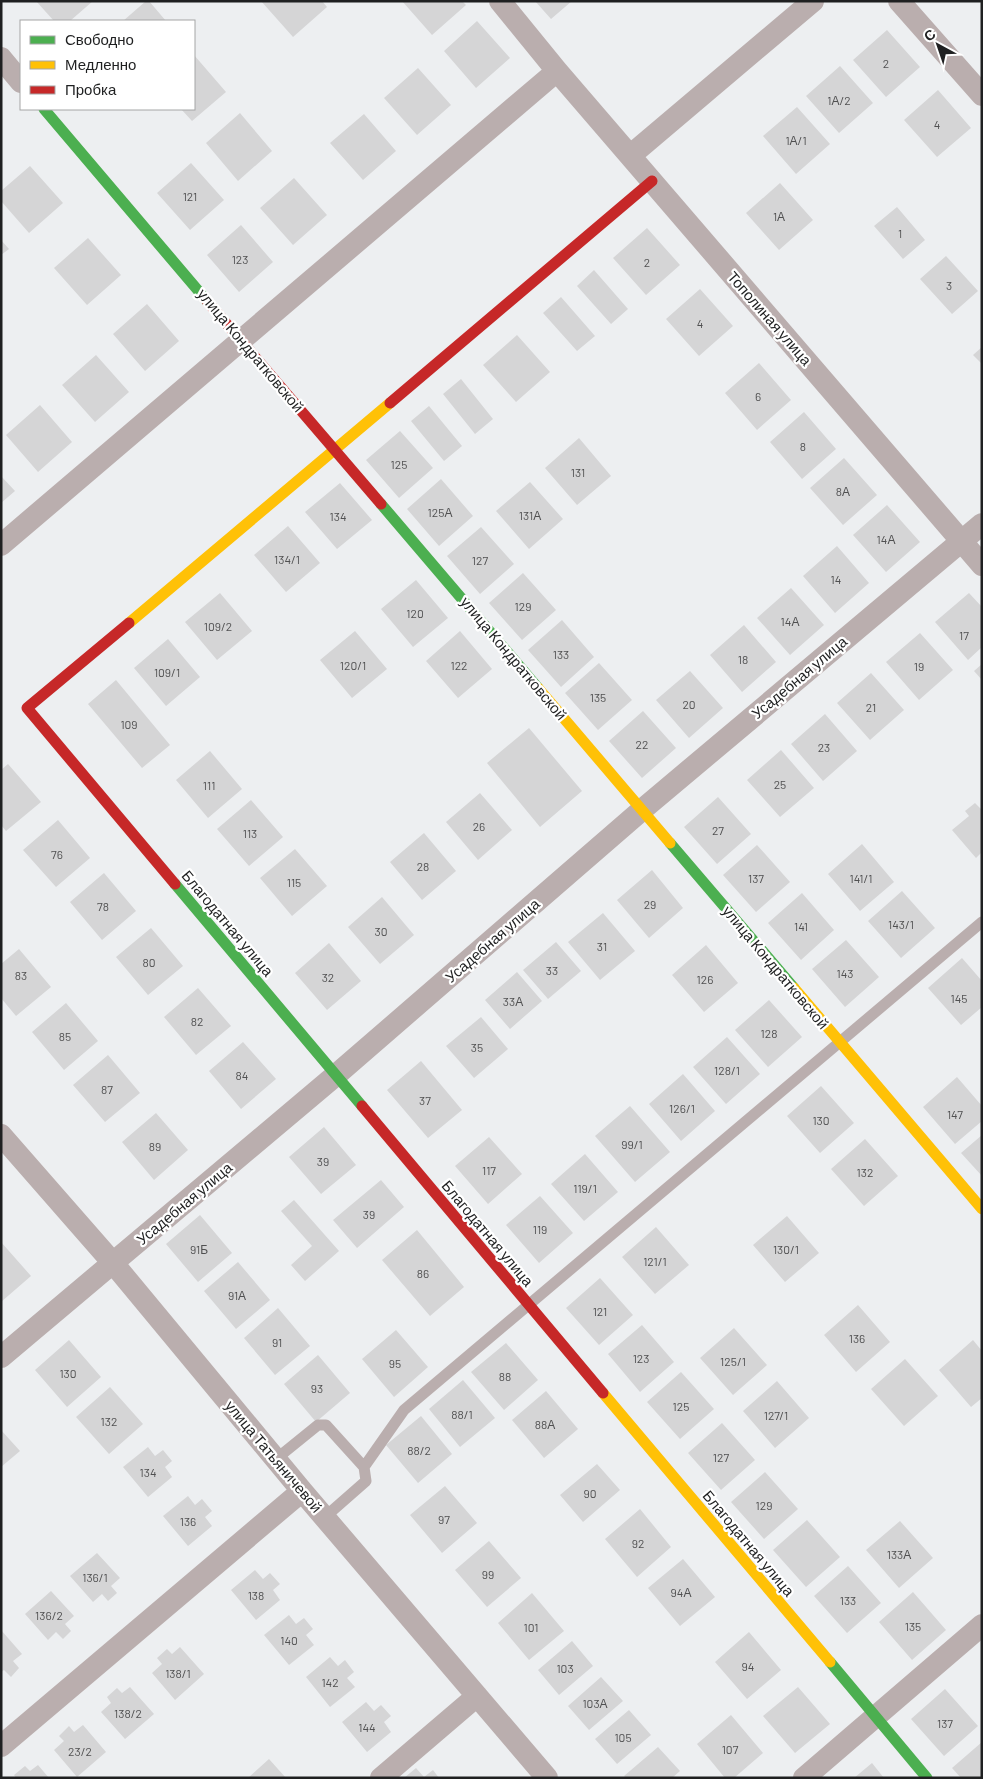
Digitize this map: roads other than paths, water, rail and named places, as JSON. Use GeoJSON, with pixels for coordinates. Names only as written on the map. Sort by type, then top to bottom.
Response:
{"type":"FeatureCollection","features":[{"type":"Feature","properties":{"kind":"street","name":"Тополиная улица"},"geometry":{"type":"LineString","coordinates":[[500,1],[557,71],[982,566]]}},
{"type":"Feature","properties":{"kind":"street"},"geometry":{"type":"LineString","coordinates":[[631,155],[813,1]]}},
{"type":"Feature","properties":{"kind":"street"},"geometry":{"type":"LineString","coordinates":[[899,1],[982,95]]}},
{"type":"Feature","properties":{"kind":"street"},"geometry":{"type":"LineString","coordinates":[[1,58],[20,81]]}},
{"type":"Feature","properties":{"kind":"street"},"geometry":{"type":"LineString","coordinates":[[1,545],[557,71]]}},
{"type":"Feature","properties":{"kind":"street","name":"улица Кондратковской"},"geometry":{"type":"LineString","coordinates":[[45,110],[643,809],[982,1209]]}},
{"type":"Feature","properties":{"kind":"street"},"geometry":{"type":"LineString","coordinates":[[335,450],[652,181]]}},
{"type":"Feature","properties":{"kind":"street","name":"Благодатная улица"},"geometry":{"type":"LineString","coordinates":[[335,450],[27,708],[927,1778]]}},
{"type":"Feature","properties":{"kind":"street","name":"Усадебная улица"},"geometry":{"type":"LineString","coordinates":[[1,1357],[336,1075],[643,809],[982,524]]}},
{"type":"Feature","properties":{"kind":"street","name":"улица Татьяничевой"},"geometry":{"type":"LineString","coordinates":[[1,1134],[113,1263],[302,1491],[547,1778]]}},
{"type":"Feature","properties":{"kind":"street"},"geometry":{"type":"LineString","coordinates":[[1,1746],[302,1491]]}},
{"type":"Feature","properties":{"kind":"street"},"geometry":{"type":"LineString","coordinates":[[804,1778],[982,1625]]}},
{"type":"Feature","properties":{"kind":"street"},"geometry":{"type":"LineString","coordinates":[[381,1778],[477,1696]]}},
{"type":"Feature","properties":{"kind":"lane"},"geometry":{"type":"LineString","coordinates":[[364,1467],[404,1410],[982,922]]}},
{"type":"Feature","properties":{"kind":"lane"},"geometry":{"type":"LineString","coordinates":[[276,1459],[318,1425],[326,1425],[364,1467],[366,1481],[325,1517]]}}]}
